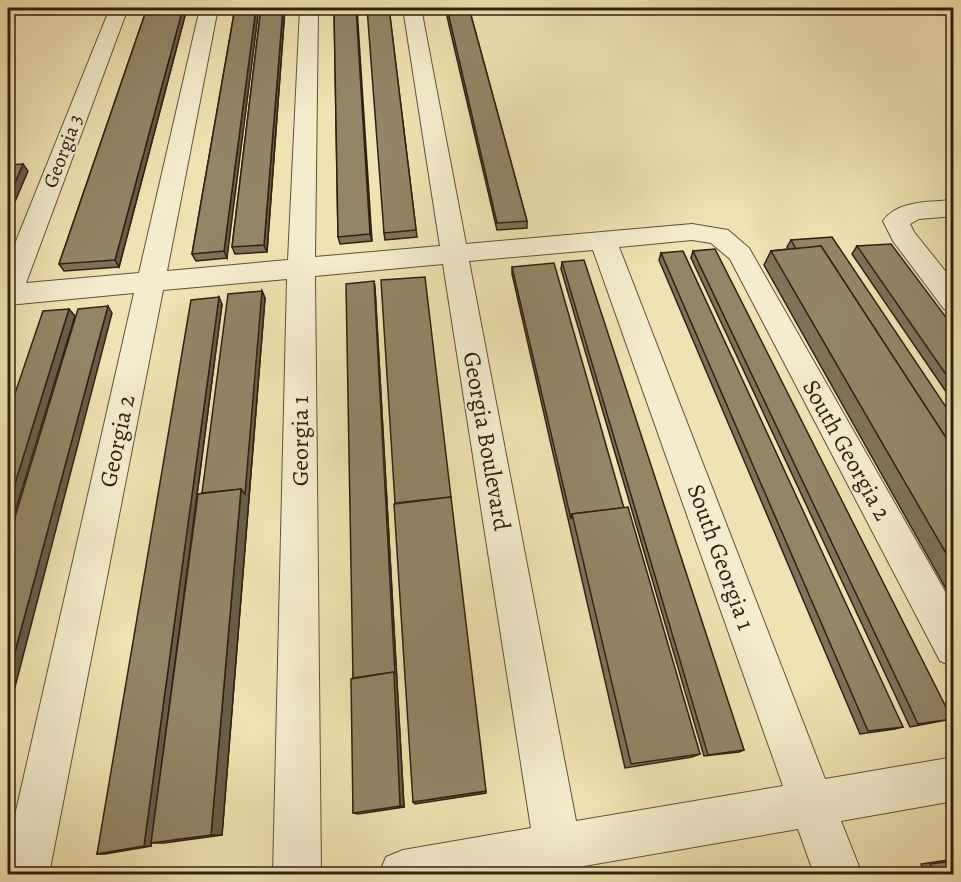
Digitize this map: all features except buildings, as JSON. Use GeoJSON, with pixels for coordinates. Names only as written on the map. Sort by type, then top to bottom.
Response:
{"type":"FeatureCollection","features":[{"type":"Feature","properties":{"kind":"street","name":"Georgia 3"},"geometry":{"type":"LineString","coordinates":[[8,295],[119,8]]}},
{"type":"Feature","properties":{"kind":"street","name":"Georgia 2"},"geometry":{"type":"LineString","coordinates":[[26,874],[209,8]]}},
{"type":"Feature","properties":{"kind":"street","name":"Georgia 1"},"geometry":{"type":"LineString","coordinates":[[297,874],[301,268],[309,8]]}},
{"type":"Feature","properties":{"kind":"street","name":"Georgia Boulevard"},"geometry":{"type":"LineString","coordinates":[[412,8],[560,861]]}},
{"type":"Feature","properties":{"kind":"street"},"geometry":{"type":"LineString","coordinates":[[954,208],[913,212],[896,221],[902,235],[954,302]]}},
{"type":"Feature","properties":{"kind":"street","name":"South Georgia 2"},"geometry":{"type":"LineString","coordinates":[[603,240],[692,232],[718,236],[740,254],[954,646]]}},
{"type":"Feature","properties":{"kind":"street"},"geometry":{"type":"LineString","coordinates":[[8,295],[603,240]]}},
{"type":"Feature","properties":{"kind":"street","name":"South Georgia 1"},"geometry":{"type":"LineString","coordinates":[[603,240],[838,874]]}},
{"type":"Feature","properties":{"kind":"street"},"geometry":{"type":"LineString","coordinates":[[403,874],[560,861],[812,803],[954,779]]}}]}
